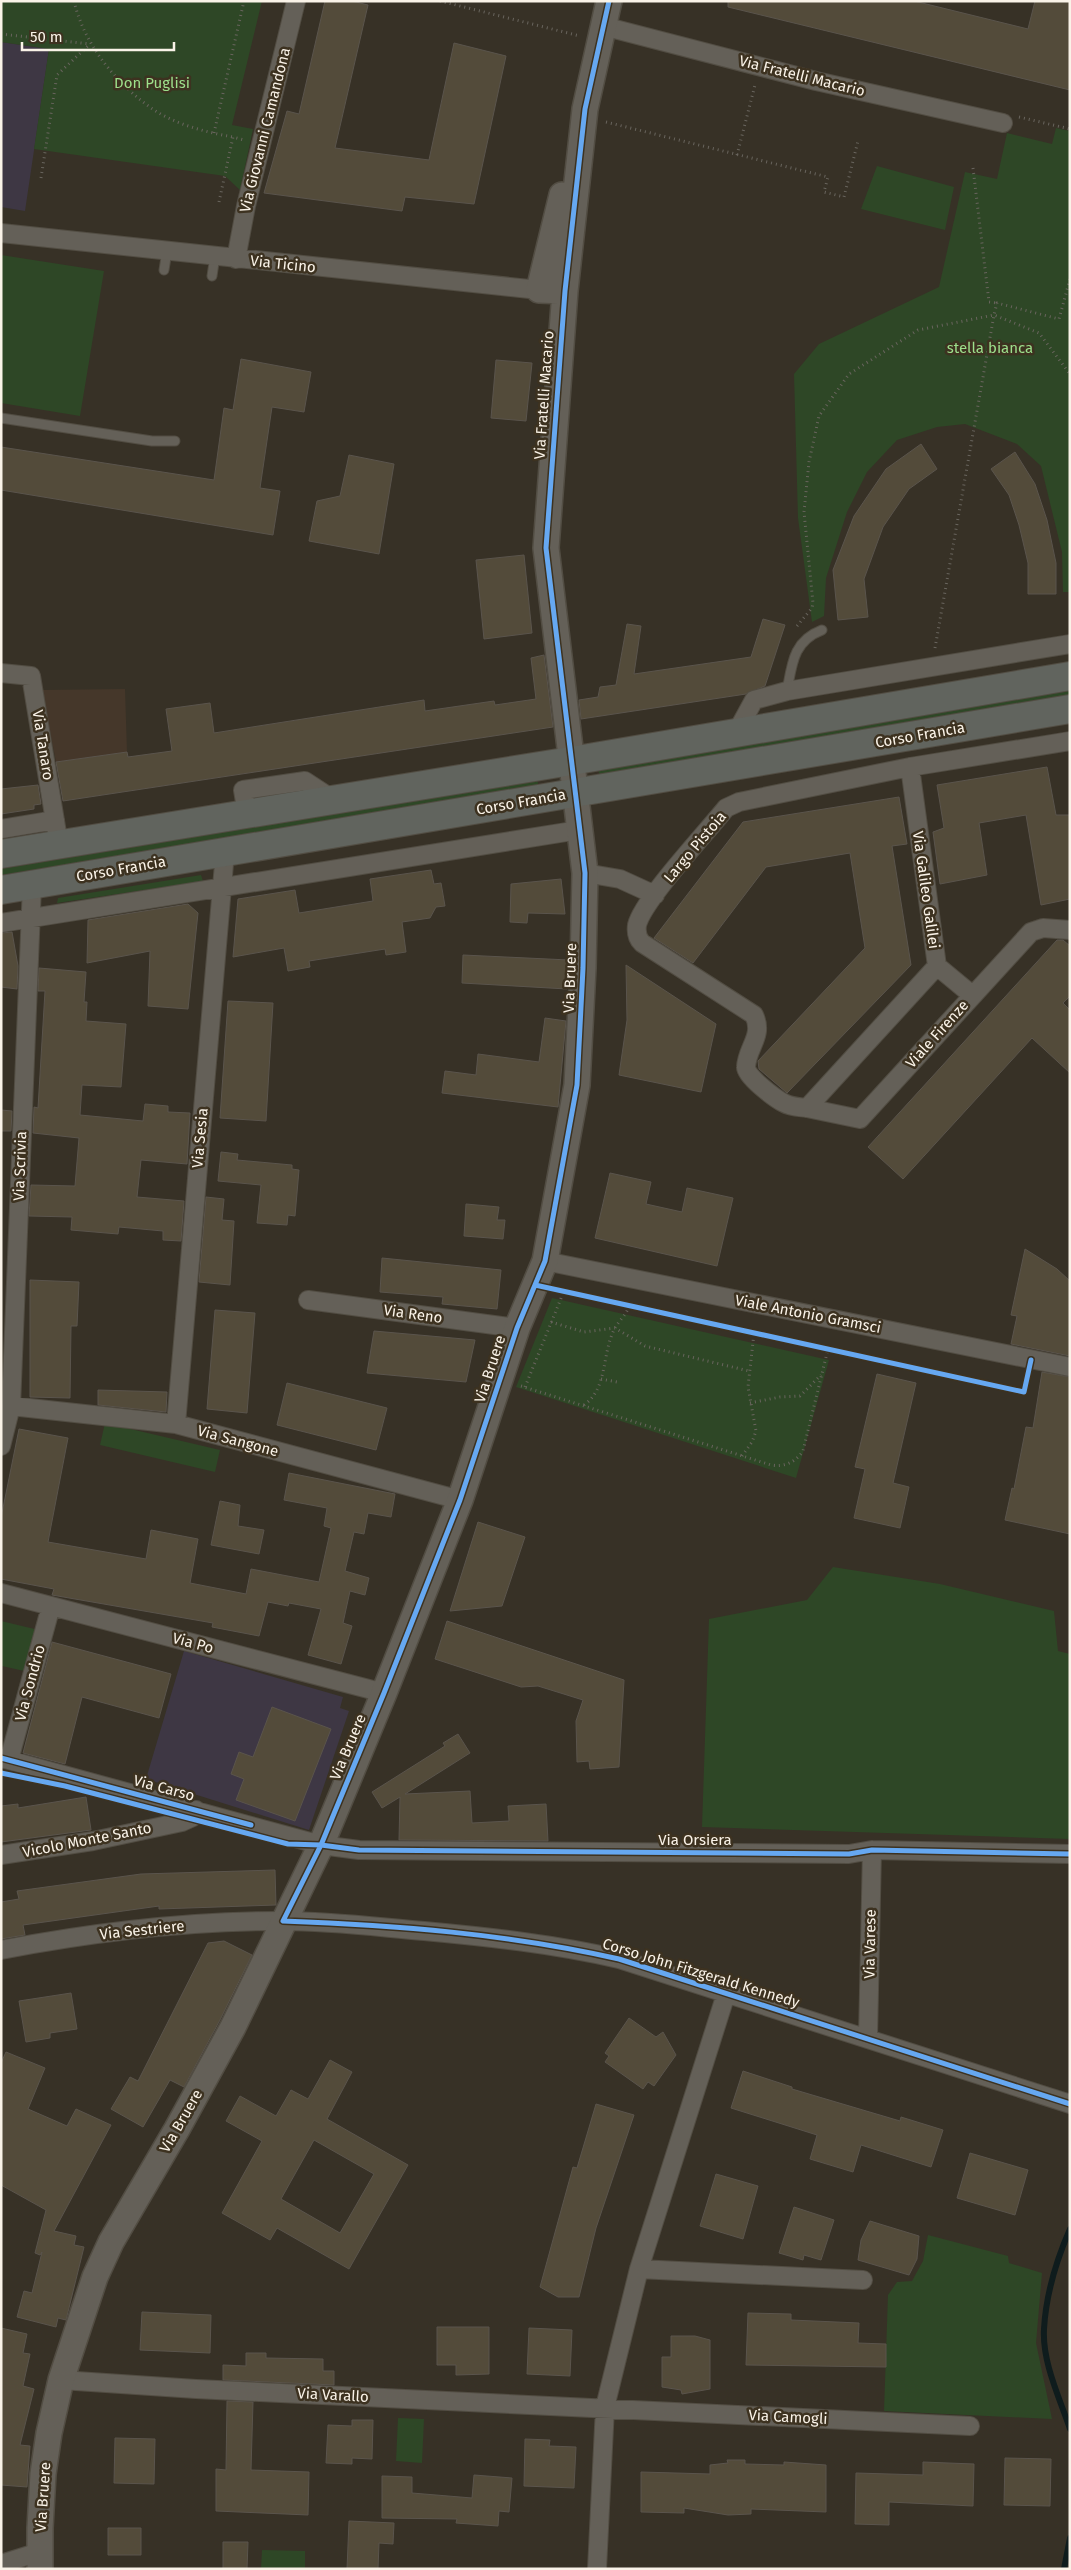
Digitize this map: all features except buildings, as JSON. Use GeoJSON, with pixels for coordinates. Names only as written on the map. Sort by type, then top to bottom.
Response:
{"type":"FeatureCollection","features":[{"type":"Feature","properties":{"kind":"main road"},"geometry":{"type":"LineString","coordinates":[[1,854],[57,832],[247,814],[1070,676]]}},
{"type":"Feature","properties":{"kind":"main road","name":"Corso Francia"},"geometry":{"type":"LineString","coordinates":[[1,890],[1070,709]]}},
{"type":"Feature","properties":{"kind":"street","name":"Via Giovanni Camandona"},"geometry":{"type":"LineString","coordinates":[[236,259],[246,206],[296,1]]}},
{"type":"Feature","properties":{"kind":"street","name":"Via Fratelli Macario"},"geometry":{"type":"LineString","coordinates":[[539,290],[584,112],[609,1]]}},
{"type":"Feature","properties":{"kind":"street","name":"Via Fratelli Macario"},"geometry":{"type":"LineString","coordinates":[[601,34],[760,66],[1002,123]]}},
{"type":"Feature","properties":{"kind":"street","name":"Via Fratelli Macario"},"geometry":{"type":"LineString","coordinates":[[574,793],[569,726],[546,548],[565,291],[584,112]]}},
{"type":"Feature","properties":{"kind":"street","name":"Via Ticino"},"geometry":{"type":"LineString","coordinates":[[1,233],[236,259],[539,290],[565,291]]}},
{"type":"Feature","properties":{"kind":"street"},"geometry":{"type":"LineString","coordinates":[[736,733],[754,700],[787,691],[1070,644]]}},
{"type":"Feature","properties":{"kind":"street","name":"Via Tanaro"},"geometry":{"type":"LineString","coordinates":[[1,673],[31,676],[57,832]]}},
{"type":"Feature","properties":{"kind":"street","name":"Corso Francia"},"geometry":{"type":"LineString","coordinates":[[739,802],[910,767],[1070,741]]}},
{"type":"Feature","properties":{"kind":"street","name":"Via Galileo Galilei"},"geometry":{"type":"LineString","coordinates":[[910,767],[936,966],[972,995]]}},
{"type":"Feature","properties":{"kind":"street","name":"Via Bruere"},"geometry":{"type":"LineString","coordinates":[[40,2560],[43,2474],[61,2380],[91,2286],[111,2242],[202,2086],[264,1965],[283,1921],[321,1845],[384,1693],[460,1500],[517,1328],[545,1262],[577,1085],[583,978],[585,873],[574,793]]}},
{"type":"Feature","properties":{"kind":"street","name":"Largo Pistoia"},"geometry":{"type":"LineString","coordinates":[[638,939],[638,923],[655,895],[726,808],[739,802]]}},
{"type":"Feature","properties":{"kind":"street"},"geometry":{"type":"LineString","coordinates":[[1,829],[57,832]]}},
{"type":"Feature","properties":{"kind":"street"},"geometry":{"type":"LineString","coordinates":[[1,924],[579,830]]}},
{"type":"Feature","properties":{"kind":"street","name":"Via Sesia"},"geometry":{"type":"LineString","coordinates":[[176,1424],[225,852]]}},
{"type":"Feature","properties":{"kind":"street","name":"Largo Pistoia"},"geometry":{"type":"LineString","coordinates":[[585,873],[620,879],[655,895]]}},
{"type":"Feature","properties":{"kind":"street","name":"Via Scrivia"},"geometry":{"type":"LineString","coordinates":[[1,1446],[11,1406],[32,885]]}},
{"type":"Feature","properties":{"kind":"street","name":"Viale Firenze"},"geometry":{"type":"LineString","coordinates":[[638,939],[754,1015],[758,1024],[757,1036],[746,1068],[748,1075],[785,1104],[860,1119],[1031,932],[1043,928],[1065,929]]}},
{"type":"Feature","properties":{"kind":"street"},"geometry":{"type":"LineString","coordinates":[[807,1108],[936,966]]}},
{"type":"Feature","properties":{"kind":"street","name":"Viale Antonio Gramsci"},"geometry":{"type":"LineString","coordinates":[[545,1262],[1070,1367]]}},
{"type":"Feature","properties":{"kind":"street","name":"Via Reno"},"geometry":{"type":"LineString","coordinates":[[308,1300],[517,1328]]}},
{"type":"Feature","properties":{"kind":"street","name":"Via Sangone"},"geometry":{"type":"LineString","coordinates":[[11,1406],[176,1424],[460,1500]]}},
{"type":"Feature","properties":{"kind":"street","name":"Via Po"},"geometry":{"type":"LineString","coordinates":[[1,1593],[384,1693]]}},
{"type":"Feature","properties":{"kind":"street","name":"Via Sondrio"},"geometry":{"type":"LineString","coordinates":[[5,1759],[51,1606]]}},
{"type":"Feature","properties":{"kind":"street","name":"Via Carso"},"geometry":{"type":"LineString","coordinates":[[5,1759],[321,1845]]}},
{"type":"Feature","properties":{"kind":"street","name":"Vicolo Monte Santo"},"geometry":{"type":"LineString","coordinates":[[1,1856],[93,1841],[182,1822],[193,1817],[196,1810]]}},
{"type":"Feature","properties":{"kind":"street","name":"Via Orsiera"},"geometry":{"type":"LineString","coordinates":[[321,1845],[359,1850],[849,1854],[872,1850],[1070,1854]]}},
{"type":"Feature","properties":{"kind":"street","name":"Via Varese"},"geometry":{"type":"LineString","coordinates":[[868,2038],[872,1850]]}},
{"type":"Feature","properties":{"kind":"street","name":"Via Sestriere"},"geometry":{"type":"LineString","coordinates":[[1,1950],[62,1938],[136,1929],[283,1921]]}},
{"type":"Feature","properties":{"kind":"street","name":"Corso John Fitzgerald Kennedy"},"geometry":{"type":"LineString","coordinates":[[283,1921],[506,1938],[618,1959],[1070,2104]]}},
{"type":"Feature","properties":{"kind":"street"},"geometry":{"type":"LineString","coordinates":[[597,2569],[605,2407],[639,2269],[726,1994]]}},
{"type":"Feature","properties":{"kind":"street"},"geometry":{"type":"LineString","coordinates":[[639,2269],[863,2280]]}},
{"type":"Feature","properties":{"kind":"street","name":"Via Varallo"},"geometry":{"type":"LineString","coordinates":[[61,2380],[216,2390],[605,2407]]}},
{"type":"Feature","properties":{"kind":"street","name":"Via Camogli"},"geometry":{"type":"LineString","coordinates":[[605,2407],[970,2426]]}},
{"type":"Feature","properties":{"kind":"street"},"geometry":{"type":"LineString","coordinates":[[1,2564],[40,2560]]}},
{"type":"Feature","properties":{"kind":"lane"},"geometry":{"type":"LineString","coordinates":[[164,270],[167,251]]}},
{"type":"Feature","properties":{"kind":"lane"},"geometry":{"type":"LineString","coordinates":[[212,276],[215,256]]}},
{"type":"Feature","properties":{"kind":"lane"},"geometry":{"type":"LineString","coordinates":[[1,418],[152,441],[174,441]]}},
{"type":"Feature","properties":{"kind":"lane"},"geometry":{"type":"LineString","coordinates":[[787,691],[797,649],[809,635],[822,630]]}},
{"type":"Feature","properties":{"kind":"path"},"geometry":{"type":"LineString","coordinates":[[74,1],[78,18],[90,44],[117,77],[151,108],[179,122],[214,133],[262,144]]}},
{"type":"Feature","properties":{"kind":"path"},"geometry":{"type":"LineString","coordinates":[[214,133],[244,1]]}},
{"type":"Feature","properties":{"kind":"path"},"geometry":{"type":"LineString","coordinates":[[440,1],[601,34]]}},
{"type":"Feature","properties":{"kind":"path"},"geometry":{"type":"LineString","coordinates":[[1,34],[90,44]]}},
{"type":"Feature","properties":{"kind":"path"},"geometry":{"type":"LineString","coordinates":[[42,178],[57,75],[90,44]]}},
{"type":"Feature","properties":{"kind":"path"},"geometry":{"type":"LineString","coordinates":[[737,154],[760,66]]}},
{"type":"Feature","properties":{"kind":"path"},"geometry":{"type":"LineString","coordinates":[[584,112],[828,177],[824,192],[844,197],[858,141]]}},
{"type":"Feature","properties":{"kind":"path"},"geometry":{"type":"LineString","coordinates":[[1002,123],[1005,114],[1070,129]]}},
{"type":"Feature","properties":{"kind":"path"},"geometry":{"type":"LineString","coordinates":[[219,202],[233,137]]}},
{"type":"Feature","properties":{"kind":"path"},"geometry":{"type":"LineString","coordinates":[[972,168],[989,302],[1059,320],[1070,279]]}},
{"type":"Feature","properties":{"kind":"path"},"geometry":{"type":"LineString","coordinates":[[932,666],[997,303]]}},
{"type":"Feature","properties":{"kind":"path"},"geometry":{"type":"LineString","coordinates":[[796,628],[812,608],[813,603],[804,512],[809,462],[819,416],[849,374],[918,330],[994,315],[1039,333],[1070,374]]}},
{"type":"Feature","properties":{"kind":"path"},"geometry":{"type":"LineString","coordinates":[[536,1285],[573,1293]]}},
{"type":"Feature","properties":{"kind":"path"},"geometry":{"type":"LineString","coordinates":[[525,1387],[564,1291]]}},
{"type":"Feature","properties":{"kind":"path"},"geometry":{"type":"LineString","coordinates":[[620,1304],[639,1308]]}},
{"type":"Feature","properties":{"kind":"path"},"geometry":{"type":"LineString","coordinates":[[583,1406],[599,1389],[603,1364],[615,1328],[627,1313],[629,1306]]}},
{"type":"Feature","properties":{"kind":"path"},"geometry":{"type":"LineString","coordinates":[[551,1322],[584,1332],[615,1328],[645,1346],[749,1371]]}},
{"type":"Feature","properties":{"kind":"path"},"geometry":{"type":"LineString","coordinates":[[745,1331],[764,1335]]}},
{"type":"Feature","properties":{"kind":"path"},"geometry":{"type":"LineString","coordinates":[[742,1456],[752,1442],[756,1430],[750,1403],[749,1371],[754,1333]]}},
{"type":"Feature","properties":{"kind":"path"},"geometry":{"type":"LineString","coordinates":[[819,1347],[838,1352]]}},
{"type":"Feature","properties":{"kind":"path"},"geometry":{"type":"LineString","coordinates":[[500,1379],[778,1466],[796,1460],[802,1451],[828,1350]]}},
{"type":"Feature","properties":{"kind":"path"},"geometry":{"type":"LineString","coordinates":[[750,1403],[780,1397],[800,1396],[822,1375]]}},
{"type":"Feature","properties":{"kind":"path"},"geometry":{"type":"LineString","coordinates":[[601,1379],[617,1382]]}},
{"type":"Feature","properties":{"kind":"shaded area"},"geometry":{"type":"Polygon","coordinates":[[[1,42],[49,49],[25,211],[1,207],[1,42]]]}},
{"type":"Feature","properties":{"kind":"shaded area"},"geometry":{"type":"Polygon","coordinates":[[[125,689],[127,752],[56,762],[42,690],[125,689]]]}},
{"type":"Feature","properties":{"kind":"shaded area"},"geometry":{"type":"Polygon","coordinates":[[[184,1651],[343,1697],[340,1708],[349,1711],[309,1830],[146,1779],[184,1651]]]}},
{"type":"Feature","properties":{"kind":"green space","name":"Don Puglisi"},"geometry":{"type":"Polygon","coordinates":[[[1,1],[262,1],[232,125],[253,129],[240,190],[225,176],[34,149],[49,49],[1,42],[1,1]]]}},
{"type":"Feature","properties":{"kind":"green space","name":"stella bianca"},"geometry":{"type":"Polygon","coordinates":[[[1056,128],[1070,131],[1070,592],[1063,592],[1062,552],[1041,466],[1017,444],[965,424],[937,427],[897,440],[867,472],[847,512],[826,578],[824,616],[812,622],[798,518],[794,374],[819,344],[939,287],[965,172],[997,179],[1007,133],[1052,144],[1056,128]]]}},
{"type":"Feature","properties":{"kind":"green space"},"geometry":{"type":"Polygon","coordinates":[[[877,166],[954,187],[945,230],[861,209],[877,166]]]}},
{"type":"Feature","properties":{"kind":"green space"},"geometry":{"type":"Polygon","coordinates":[[[1,255],[104,271],[80,416],[1,403],[1,255]]]}},
{"type":"Feature","properties":{"kind":"green space"},"geometry":{"type":"Polygon","coordinates":[[[1070,689],[1070,697],[600,775],[597,768],[1070,689]]]}},
{"type":"Feature","properties":{"kind":"green space"},"geometry":{"type":"Polygon","coordinates":[[[537,780],[539,786],[1,875],[1,869],[537,780]]]}},
{"type":"Feature","properties":{"kind":"green space"},"geometry":{"type":"Polygon","coordinates":[[[201,875],[203,881],[57,903],[58,898],[201,875]]]}},
{"type":"Feature","properties":{"kind":"green space"},"geometry":{"type":"Polygon","coordinates":[[[552,1298],[829,1360],[796,1478],[516,1387],[552,1298]]]}},
{"type":"Feature","properties":{"kind":"green space"},"geometry":{"type":"Polygon","coordinates":[[[105,1423],[220,1450],[215,1472],[100,1445],[105,1423]]]}},
{"type":"Feature","properties":{"kind":"green space"},"geometry":{"type":"Polygon","coordinates":[[[833,1567],[940,1584],[1054,1611],[1058,1651],[1070,1654],[1070,1839],[702,1827],[709,1619],[807,1600],[833,1567]]]}},
{"type":"Feature","properties":{"kind":"green space"},"geometry":{"type":"Polygon","coordinates":[[[1,1621],[43,1631],[33,1673],[2,1666],[1,1669],[1,1621]]]}},
{"type":"Feature","properties":{"kind":"green space"},"geometry":{"type":"Polygon","coordinates":[[[928,2235],[1008,2256],[1009,2263],[1042,2273],[1036,2343],[1052,2419],[884,2411],[888,2295],[897,2282],[912,2281],[923,2261],[928,2235]]]}},
{"type":"Feature","properties":{"kind":"green space"},"geometry":{"type":"Polygon","coordinates":[[[398,2418],[424,2419],[422,2463],[396,2461],[398,2418]]]}},
{"type":"Feature","properties":{"kind":"green space"},"geometry":{"type":"Polygon","coordinates":[[[262,2550],[305,2551],[305,2569],[261,2569],[262,2550]]]}},
{"type":"Feature","properties":{"kind":"waterway"},"geometry":{"type":"LineString","coordinates":[[1070,2229],[1052,2278],[1044,2329],[1044,2342],[1049,2367],[1070,2429]]}},
{"type":"Feature","properties":{"kind":"waterway"},"geometry":{"type":"LineString","coordinates":[[1064,2569],[1070,2538]]}},
{"type":"Feature","properties":{"kind":"cycle path"},"geometry":{"type":"LineString","coordinates":[[609,1],[585,109],[565,291],[546,548],[585,873],[583,968],[577,1085],[545,1261],[517,1328],[460,1500],[384,1693],[321,1845],[283,1921],[452,1932],[536,1943],[619,1959],[1070,2104]]}},
{"type":"Feature","properties":{"kind":"cycle path"},"geometry":{"type":"LineString","coordinates":[[535,1285],[1024,1392],[1031,1360]]}},
{"type":"Feature","properties":{"kind":"cycle path"},"geometry":{"type":"LineString","coordinates":[[1,1758],[251,1825]]}},
{"type":"Feature","properties":{"kind":"cycle path"},"geometry":{"type":"LineString","coordinates":[[1,1773],[65,1786],[288,1844],[321,1845],[359,1850],[849,1854],[872,1850],[1070,1854]]}}]}
